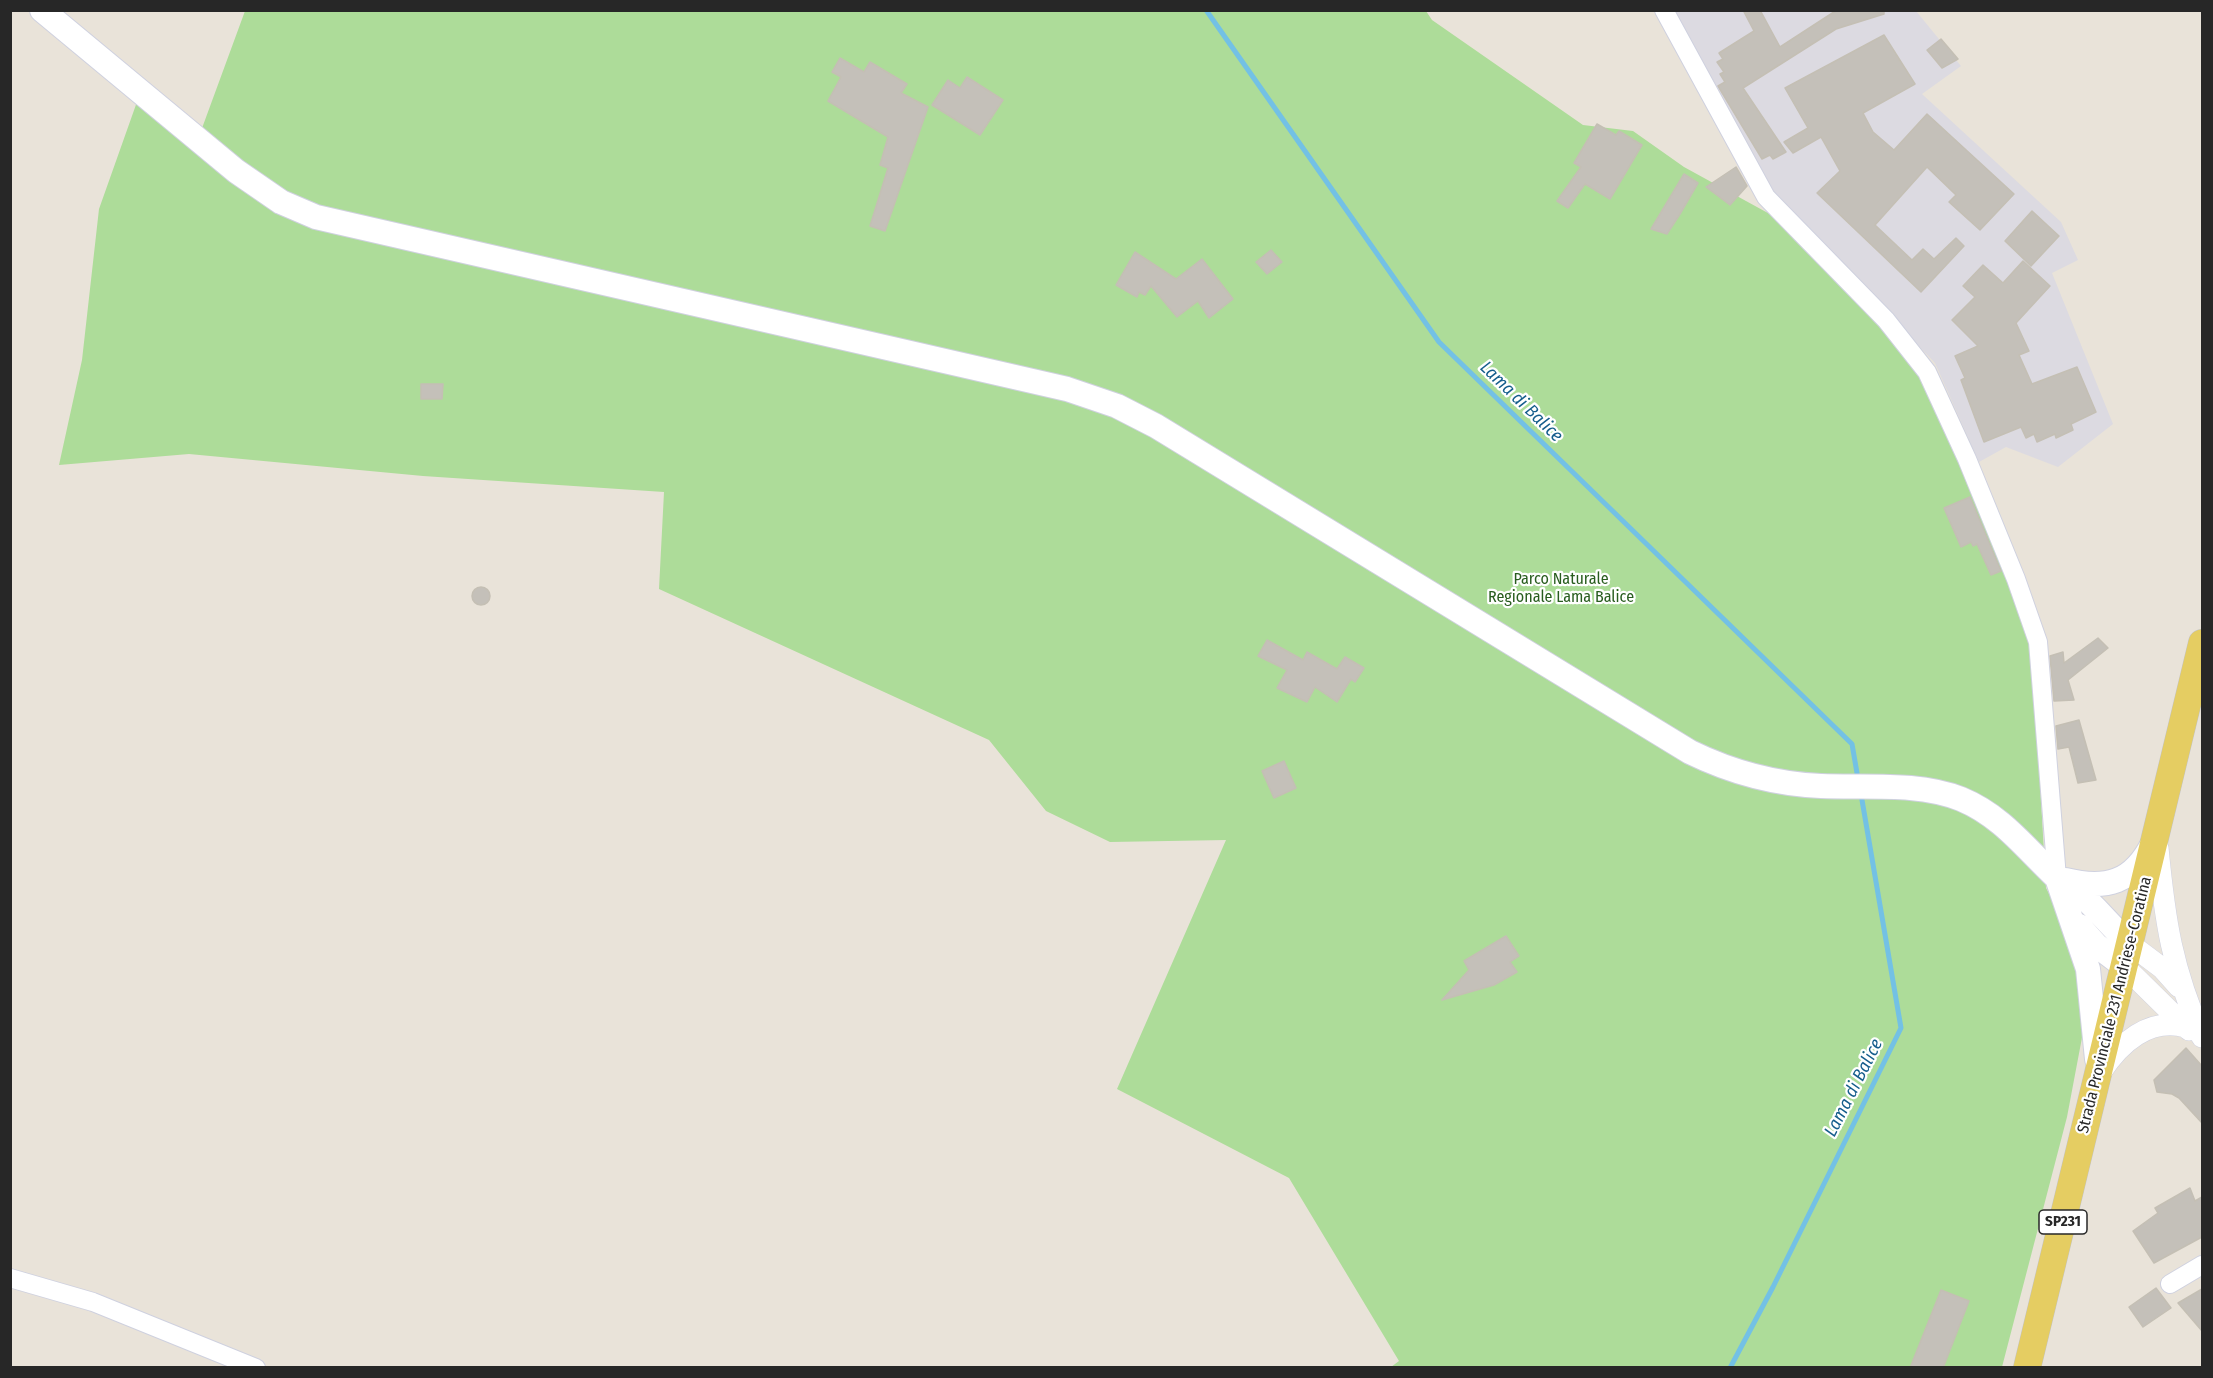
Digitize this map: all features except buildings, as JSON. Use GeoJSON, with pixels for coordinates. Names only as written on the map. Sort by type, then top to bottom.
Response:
{"type":"FeatureCollection","features":[{"type":"Feature","properties":{"kind":"main road"},"geometry":{"type":"LineString","coordinates":[[42,10],[236,171],[281,202],[316,217],[687,304],[908,351],[1067,389],[1117,406],[1156,426],[1690,753],[1738,773],[1775,782],[1914,789],[1953,796],[1986,811],[2057,878],[2078,892],[2128,956]]}},
{"type":"Feature","properties":{"kind":"main road","name":"Strada Provinciale 231 Andriese-Coratina"},"geometry":{"type":"LineString","coordinates":[[2027,1368],[2202,643]]}},
{"type":"Feature","properties":{"kind":"main road"},"geometry":{"type":"LineString","coordinates":[[2057,878],[2095,886],[2115,881],[2142,860],[2156,835]]}},
{"type":"Feature","properties":{"kind":"main road"},"geometry":{"type":"LineString","coordinates":[[2057,878],[2071,914],[2089,976],[2098,1077]]}},
{"type":"Feature","properties":{"kind":"main road"},"geometry":{"type":"LineString","coordinates":[[2071,914],[2091,940],[2128,956]]}},
{"type":"Feature","properties":{"kind":"street"},"geometry":{"type":"LineString","coordinates":[[1664,10],[1766,197],[1886,320],[1927,372],[2016,579],[2037,642],[2057,878]]}},
{"type":"Feature","properties":{"kind":"street"},"geometry":{"type":"LineString","coordinates":[[2156,835],[2166,932],[2182,992],[2197,1035]]}},
{"type":"Feature","properties":{"kind":"street"},"geometry":{"type":"LineString","coordinates":[[2128,956],[2162,968],[2182,992]]}},
{"type":"Feature","properties":{"kind":"street"},"geometry":{"type":"LineString","coordinates":[[2128,956],[2197,1035]]}},
{"type":"Feature","properties":{"kind":"street"},"geometry":{"type":"LineString","coordinates":[[2098,1077],[2122,1046],[2140,1033],[2162,1026],[2197,1035]]}},
{"type":"Feature","properties":{"kind":"street"},"geometry":{"type":"LineString","coordinates":[[2170,1284],[2202,1265]]}},
{"type":"Feature","properties":{"kind":"street"},"geometry":{"type":"LineString","coordinates":[[10,1278],[93,1302],[256,1368]]}},
{"type":"Feature","properties":{"kind":"shaded area"},"geometry":{"type":"Polygon","coordinates":[[[1673,11],[1916,11],[1961,66],[1922,94],[2061,222],[2078,260],[2052,273],[2113,424],[2058,467],[2006,447],[1979,462],[1935,363],[1766,185],[1673,11]]]}},
{"type":"Feature","properties":{"kind":"green space","name":"Parco Naturale Regionale Lama Balice"},"geometry":{"type":"Polygon","coordinates":[[[245,11],[1426,11],[1432,20],[1583,125],[1633,131],[1684,167],[1777,218],[1910,341],[2031,625],[2046,888],[2073,939],[2084,1027],[2067,1117],[2002,1367],[1391,1367],[1399,1361],[1289,1178],[1117,1089],[1226,840],[1110,842],[1046,811],[989,740],[659,589],[664,492],[423,476],[189,454],[59,465],[82,360],[99,209],[138,99],[194,150],[245,11]]]}},
{"type":"Feature","properties":{"kind":"waterway","name":"Lama di Balice"},"geometry":{"type":"LineString","coordinates":[[1206,10],[1439,342],[1852,744],[1857,773]]}},
{"type":"Feature","properties":{"kind":"waterway","name":"Lama di Balice"},"geometry":{"type":"LineString","coordinates":[[1730,1368],[1773,1287],[1901,1028],[1862,800]]}}]}
